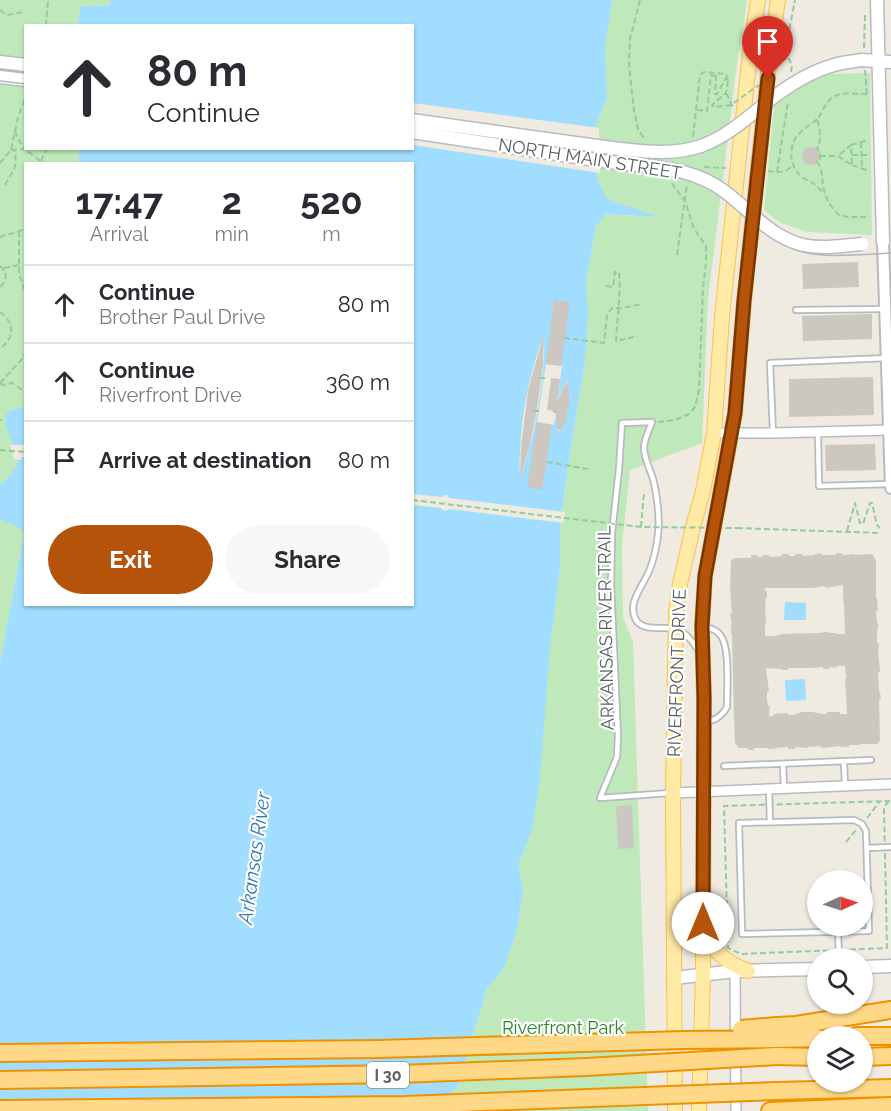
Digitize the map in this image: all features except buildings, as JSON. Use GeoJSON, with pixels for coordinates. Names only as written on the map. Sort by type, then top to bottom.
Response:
{"type":"FeatureCollection","features":[{"type":"Feature","properties":{"kind":"highway"},"geometry":{"type":"LineString","coordinates":[[777,1032],[796,1025],[888,1011]]}},
{"type":"Feature","properties":{"kind":"highway"},"geometry":{"type":"LineString","coordinates":[[0,1053],[379,1049],[683,1040],[694,1032],[777,1032],[807,1036]]}},
{"type":"Feature","properties":{"kind":"highway","name":"I 30"},"geometry":{"type":"LineString","coordinates":[[0,1080],[399,1074],[586,1067],[777,1056],[807,1057]]}},
{"type":"Feature","properties":{"kind":"highway"},"geometry":{"type":"LineString","coordinates":[[873,1057],[891,1056]]}},
{"type":"Feature","properties":{"kind":"highway","name":"I 30"},"geometry":{"type":"LineString","coordinates":[[0,1109],[405,1105],[884,1088]]}},
{"type":"Feature","properties":{"kind":"highway"},"geometry":{"type":"LineString","coordinates":[[770,1111],[884,1106]]}},
{"type":"Feature","properties":{"kind":"main road","name":"RIVERFRONT DRIVE"},"geometry":{"type":"LineString","coordinates":[[675,1111],[673,793],[675,630],[680,584],[703,491],[714,433],[722,316],[750,53],[758,0]]}},
{"type":"Feature","properties":{"kind":"main road"},"geometry":{"type":"LineString","coordinates":[[699,1111],[703,974],[702,626],[705,576],[735,413],[744,301],[778,0]]}},
{"type":"Feature","properties":{"kind":"main road"},"geometry":{"type":"LineString","coordinates":[[877,0],[885,61],[887,242]]}},
{"type":"Feature","properties":{"kind":"main road","name":"NORTH MAIN STREET"},"geometry":{"type":"LineString","coordinates":[[414,120],[619,149],[669,153],[703,145],[720,137],[812,73],[835,64],[863,60],[885,61]]}},
{"type":"Feature","properties":{"kind":"main road"},"geometry":{"type":"LineString","coordinates":[[0,62],[24,65]]}},
{"type":"Feature","properties":{"kind":"main road"},"geometry":{"type":"LineString","coordinates":[[0,77],[24,80]]}},
{"type":"Feature","properties":{"kind":"main road","name":"NORTH MAIN STREET"},"geometry":{"type":"LineString","coordinates":[[414,132],[685,172],[723,190],[764,226],[793,242],[829,248],[887,242]]}},
{"type":"Feature","properties":{"kind":"main road"},"geometry":{"type":"LineString","coordinates":[[703,923],[713,947],[741,971]]}},
{"type":"Feature","properties":{"kind":"main road"},"geometry":{"type":"LineString","coordinates":[[873,967],[891,966]]}},
{"type":"Feature","properties":{"kind":"main road"},"geometry":{"type":"LineString","coordinates":[[674,978],[741,971],[807,969]]}},
{"type":"Feature","properties":{"kind":"street"},"geometry":{"type":"LineString","coordinates":[[887,242],[885,309],[891,486]]}},
{"type":"Feature","properties":{"kind":"street"},"geometry":{"type":"LineString","coordinates":[[714,433],[773,434],[890,430]]}},
{"type":"Feature","properties":{"kind":"street"},"geometry":{"type":"LineString","coordinates":[[673,793],[891,784]]}},
{"type":"Feature","properties":{"kind":"street"},"geometry":{"type":"LineString","coordinates":[[736,1111],[741,971]]}},
{"type":"Feature","properties":{"kind":"lane"},"geometry":{"type":"LineString","coordinates":[[796,310],[885,309]]}},
{"type":"Feature","properties":{"kind":"lane"},"geometry":{"type":"LineString","coordinates":[[773,434],[770,363],[887,358]]}},
{"type":"Feature","properties":{"kind":"lane"},"geometry":{"type":"LineString","coordinates":[[673,793],[600,798],[617,757],[611,542],[622,423],[652,422],[644,453],[655,489],[658,532],[652,564],[633,601],[636,620],[644,626],[675,630],[686,635],[703,657]]}},
{"type":"Feature","properties":{"kind":"lane"},"geometry":{"type":"LineString","coordinates":[[818,432],[819,486],[891,486]]}},
{"type":"Feature","properties":{"kind":"lane"},"geometry":{"type":"LineString","coordinates":[[702,626],[713,628],[721,634],[726,646],[727,706],[724,712],[713,721],[704,722]]}},
{"type":"Feature","properties":{"kind":"lane"},"geometry":{"type":"LineString","coordinates":[[724,766],[871,760]]}},
{"type":"Feature","properties":{"kind":"lane"},"geometry":{"type":"LineString","coordinates":[[844,761],[845,786]]}},
{"type":"Feature","properties":{"kind":"lane"},"geometry":{"type":"LineString","coordinates":[[783,764],[784,789]]}},
{"type":"Feature","properties":{"kind":"lane"},"geometry":{"type":"LineString","coordinates":[[769,789],[770,822]]}},
{"type":"Feature","properties":{"kind":"lane"},"geometry":{"type":"LineString","coordinates":[[807,933],[742,934],[740,823],[854,820],[865,827],[868,870]]}},
{"type":"Feature","properties":{"kind":"lane"},"geometry":{"type":"LineString","coordinates":[[867,848],[891,847]]}},
{"type":"Feature","properties":{"kind":"path"},"geometry":{"type":"LineString","coordinates":[[46,24],[48,0]]}},
{"type":"Feature","properties":{"kind":"path"},"geometry":{"type":"LineString","coordinates":[[640,0],[630,39],[631,90],[638,129],[650,147]]}},
{"type":"Feature","properties":{"kind":"path"},"geometry":{"type":"LineString","coordinates":[[0,10],[7,15],[24,12]]}},
{"type":"Feature","properties":{"kind":"path"},"geometry":{"type":"LineString","coordinates":[[865,10],[863,60],[866,84]]}},
{"type":"Feature","properties":{"kind":"path"},"geometry":{"type":"LineString","coordinates":[[693,144],[700,75],[704,72],[716,75]]}},
{"type":"Feature","properties":{"kind":"path"},"geometry":{"type":"LineString","coordinates":[[697,110],[707,111],[711,75],[726,74],[726,93],[736,112]]}},
{"type":"Feature","properties":{"kind":"path"},"geometry":{"type":"LineString","coordinates":[[716,75],[715,94],[727,80]]}},
{"type":"Feature","properties":{"kind":"path"},"geometry":{"type":"LineString","coordinates":[[726,93],[712,105],[714,107],[731,105],[759,86],[764,94]]}},
{"type":"Feature","properties":{"kind":"path"},"geometry":{"type":"LineString","coordinates":[[825,194],[813,183],[800,176],[793,165],[792,142],[800,132],[808,128],[820,116],[831,98],[841,94],[867,94]]}},
{"type":"Feature","properties":{"kind":"path"},"geometry":{"type":"LineString","coordinates":[[0,163],[11,150],[24,101]]}},
{"type":"Feature","properties":{"kind":"path"},"geometry":{"type":"LineString","coordinates":[[817,119],[820,142],[817,149],[820,151],[820,159],[817,162],[822,168],[825,194],[830,205],[839,215],[871,217]]}},
{"type":"Feature","properties":{"kind":"path"},"geometry":{"type":"LineString","coordinates":[[15,131],[24,148]]}},
{"type":"Feature","properties":{"kind":"path"},"geometry":{"type":"LineString","coordinates":[[838,156],[851,145],[868,140]]}},
{"type":"Feature","properties":{"kind":"path"},"geometry":{"type":"LineString","coordinates":[[861,142],[862,168]]}},
{"type":"Feature","properties":{"kind":"path"},"geometry":{"type":"LineString","coordinates":[[851,145],[852,165]]}},
{"type":"Feature","properties":{"kind":"path"},"geometry":{"type":"LineString","coordinates":[[11,150],[24,149]]}},
{"type":"Feature","properties":{"kind":"path"},"geometry":{"type":"LineString","coordinates":[[5,185],[15,169],[15,150]]}},
{"type":"Feature","properties":{"kind":"path"},"geometry":{"type":"LineString","coordinates":[[26,150],[42,162]]}},
{"type":"Feature","properties":{"kind":"path"},"geometry":{"type":"LineString","coordinates":[[852,155],[869,155]]}},
{"type":"Feature","properties":{"kind":"path"},"geometry":{"type":"LineString","coordinates":[[820,156],[838,156],[852,165],[869,171]]}},
{"type":"Feature","properties":{"kind":"path"},"geometry":{"type":"LineString","coordinates":[[770,171],[781,172],[793,165]]}},
{"type":"Feature","properties":{"kind":"path"},"geometry":{"type":"LineString","coordinates":[[652,422],[675,420],[689,414],[695,407],[699,390],[706,246],[694,230],[685,201],[667,175]]}},
{"type":"Feature","properties":{"kind":"path"},"geometry":{"type":"LineString","coordinates":[[677,255],[688,178]]}},
{"type":"Feature","properties":{"kind":"path"},"geometry":{"type":"LineString","coordinates":[[0,237],[24,230]]}},
{"type":"Feature","properties":{"kind":"path"},"geometry":{"type":"LineString","coordinates":[[19,231],[19,274],[24,288]]}},
{"type":"Feature","properties":{"kind":"path"},"geometry":{"type":"LineString","coordinates":[[1,267],[19,265]]}},
{"type":"Feature","properties":{"kind":"path"},"geometry":{"type":"LineString","coordinates":[[0,287],[6,280],[5,272],[1,267]]}},
{"type":"Feature","properties":{"kind":"path"},"geometry":{"type":"LineString","coordinates":[[606,286],[613,287],[615,272],[620,272],[616,341],[638,336]]}},
{"type":"Feature","properties":{"kind":"path"},"geometry":{"type":"LineString","coordinates":[[564,338],[604,343],[607,315],[612,308],[642,304]]}},
{"type":"Feature","properties":{"kind":"path"},"geometry":{"type":"LineString","coordinates":[[0,312],[10,321],[12,333],[6,344],[0,348]]}},
{"type":"Feature","properties":{"kind":"path"},"geometry":{"type":"LineString","coordinates":[[0,384],[24,359]]}},
{"type":"Feature","properties":{"kind":"path"},"geometry":{"type":"LineString","coordinates":[[539,378],[547,378]]}},
{"type":"Feature","properties":{"kind":"path"},"geometry":{"type":"LineString","coordinates":[[0,384],[12,383],[24,388]]}},
{"type":"Feature","properties":{"kind":"path"},"geometry":{"type":"LineString","coordinates":[[533,411],[542,411]]}},
{"type":"Feature","properties":{"kind":"path"},"geometry":{"type":"LineString","coordinates":[[1,450],[24,453]]}},
{"type":"Feature","properties":{"kind":"path"},"geometry":{"type":"LineString","coordinates":[[547,462],[589,469]]}},
{"type":"Feature","properties":{"kind":"path"},"geometry":{"type":"LineString","coordinates":[[641,527],[644,492]]}},
{"type":"Feature","properties":{"kind":"path"},"geometry":{"type":"LineString","coordinates":[[414,500],[641,527],[880,533]]}},
{"type":"Feature","properties":{"kind":"path"},"geometry":{"type":"LineString","coordinates":[[847,531],[855,503],[860,523],[863,524],[870,503],[872,503],[877,525],[880,528]]}},
{"type":"Feature","properties":{"kind":"path","name":"ARKANSAS RIVER TRAIL"},"geometry":{"type":"LineString","coordinates":[[616,530],[618,518]]}},
{"type":"Feature","properties":{"kind":"path"},"geometry":{"type":"LineString","coordinates":[[807,951],[741,954],[728,948],[724,806],[889,801],[884,807],[887,948],[873,949]]}},
{"type":"Feature","properties":{"kind":"green space"},"geometry":{"type":"Polygon","coordinates":[[[0,0],[110,0],[110,5],[80,7],[78,24],[24,24],[24,150],[80,150],[78,162],[24,162],[24,406],[10,410],[13,444],[18,461],[14,473],[0,486],[0,0]]]}},
{"type":"Feature","properties":{"kind":"green space","name":"Riverfront Park"},"geometry":{"type":"Polygon","coordinates":[[[612,0],[747,0],[708,299],[702,443],[630,470],[622,546],[623,617],[633,642],[648,1111],[436,1111],[458,1085],[487,989],[503,970],[516,934],[523,895],[519,862],[531,834],[560,569],[560,525],[585,363],[586,282],[596,226],[605,214],[656,217],[606,199],[597,180],[595,129],[607,97],[605,48],[612,0]]]}},
{"type":"Feature","properties":{"kind":"green space"},"geometry":{"type":"Polygon","coordinates":[[[870,73],[872,235],[806,232],[779,222],[764,210],[774,106],[802,85],[829,74],[870,73]]]}},
{"type":"Feature","properties":{"kind":"green space"},"geometry":{"type":"Polygon","coordinates":[[[0,519],[21,529],[24,535],[0,663],[0,519]]]}},
{"type":"Feature","properties":{"kind":"water","name":"Arkansas River"},"geometry":{"type":"Polygon","coordinates":[[[110,0],[612,0],[605,48],[607,97],[595,129],[597,180],[607,199],[659,217],[606,214],[596,226],[586,282],[588,312],[585,363],[560,525],[560,569],[550,650],[539,787],[531,834],[519,862],[523,895],[516,934],[503,970],[487,989],[458,1085],[436,1111],[0,1111],[0,663],[24,535],[24,606],[414,606],[414,162],[78,162],[80,150],[414,150],[414,24],[78,24],[80,7],[110,5],[110,0]],[[544,336],[528,387],[522,424],[520,478],[538,408],[544,336]],[[567,382],[557,404],[555,417],[559,431],[563,428],[566,417],[569,394],[567,382]]]}},
{"type":"Feature","properties":{"kind":"water"},"geometry":{"type":"Polygon","coordinates":[[[24,406],[24,535],[18,527],[0,519],[0,486],[13,472],[18,461],[5,420],[7,413],[24,406]]]}},
{"type":"Feature","properties":{"kind":"water"},"geometry":{"type":"Polygon","coordinates":[[[785,602],[806,603],[806,620],[784,620],[785,602]]]}},
{"type":"Feature","properties":{"kind":"water"},"geometry":{"type":"Polygon","coordinates":[[[805,679],[806,700],[786,701],[785,680],[805,679]]]}},
{"type":"Feature","properties":{"kind":"pier"},"geometry":{"type":"Polygon","coordinates":[[[414,103],[599,128],[600,173],[414,145],[414,103]]]}},
{"type":"Feature","properties":{"kind":"pier"},"geometry":{"type":"Polygon","coordinates":[[[546,364],[562,366],[554,425],[537,422],[546,364]]]}},
{"type":"Feature","properties":{"kind":"pier"},"geometry":{"type":"Polygon","coordinates":[[[10,445],[24,445],[24,457],[21,457],[21,460],[14,459],[10,445]]]}},
{"type":"Feature","properties":{"kind":"pier"},"geometry":{"type":"Polygon","coordinates":[[[414,494],[442,497],[448,495],[449,498],[565,512],[564,523],[449,509],[446,511],[441,508],[414,505],[414,494]]]}},
{"type":"Feature","properties":{"kind":"tram line"},"geometry":{"type":"LineString","coordinates":[[0,81],[24,84]]}},
{"type":"Feature","properties":{"kind":"tram line"},"geometry":{"type":"LineString","coordinates":[[414,138],[679,177],[717,193],[760,229],[777,241],[799,251],[832,255],[891,253]]}},
{"type":"Feature","properties":{"kind":"route"},"geometry":{"type":"LineString","coordinates":[[703,923],[703,596],[708,555],[735,413],[744,301],[768,78]]}}]}
